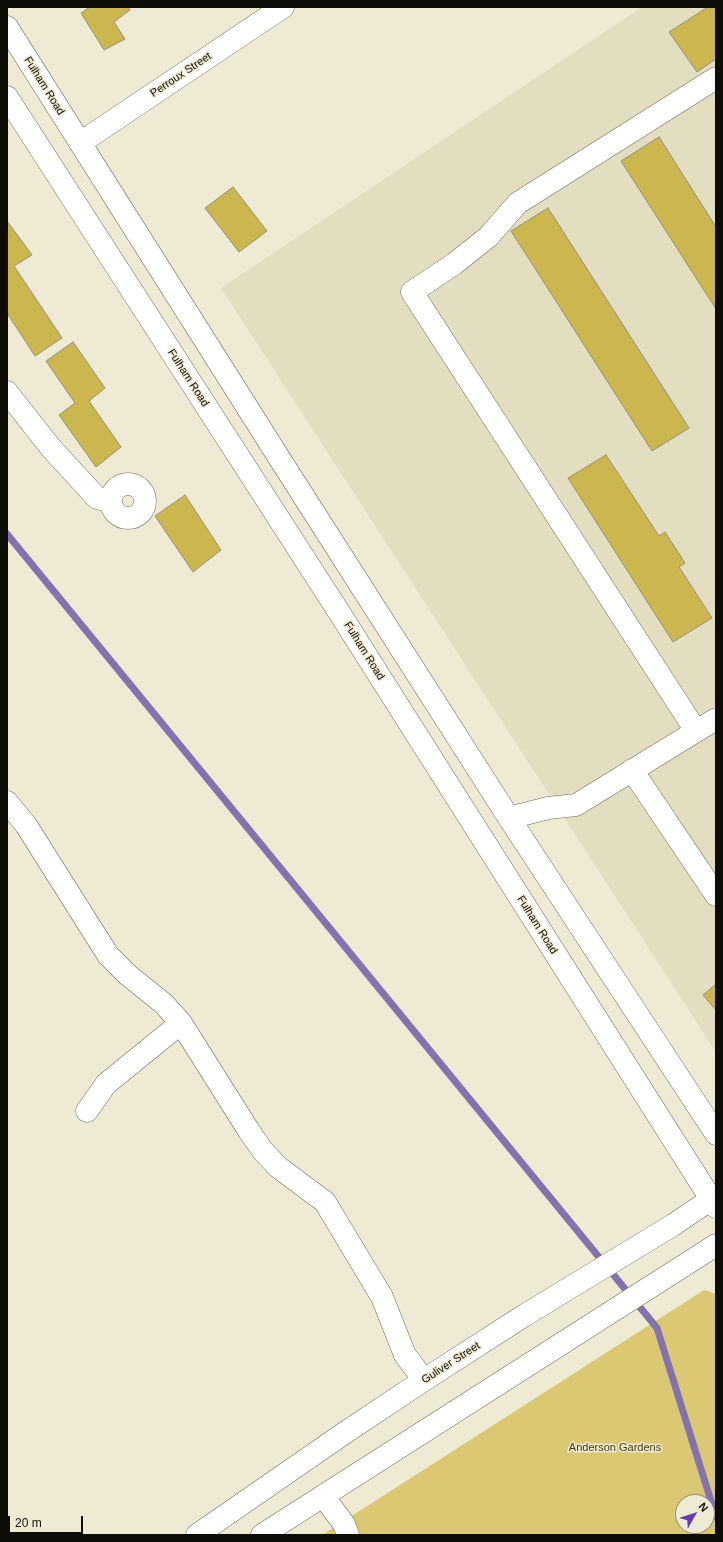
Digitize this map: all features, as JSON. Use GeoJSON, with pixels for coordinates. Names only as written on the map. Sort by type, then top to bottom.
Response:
{"type":"FeatureCollection","features":[{"type":"Feature","properties":{"kind":"street","name":"Perroux Street"},"geometry":{"type":"LineString","coordinates":[[80,143],[283,7]]}},
{"type":"Feature","properties":{"kind":"street","name":"Fulham Road"},"geometry":{"type":"LineString","coordinates":[[7,27],[509,818],[716,1134]]}},
{"type":"Feature","properties":{"kind":"street"},"geometry":{"type":"LineString","coordinates":[[696,731],[412,292],[454,264],[488,237],[518,203],[716,78]]}},
{"type":"Feature","properties":{"kind":"street","name":"Fulham Road"},"geometry":{"type":"LineString","coordinates":[[7,98],[341,615],[714,1201]]}},
{"type":"Feature","properties":{"kind":"street"},"geometry":{"type":"LineString","coordinates":[[7,392],[51,448],[97,498],[111,502]]}},
{"type":"Feature","properties":{"kind":"street"},"geometry":{"type":"LineString","coordinates":[[509,818],[548,808],[576,805],[716,719]]}},
{"type":"Feature","properties":{"kind":"street"},"geometry":{"type":"LineString","coordinates":[[632,770],[716,895]]}},
{"type":"Feature","properties":{"kind":"street"},"geometry":{"type":"LineString","coordinates":[[7,802],[26,825],[108,955],[128,975],[164,1004],[181,1023],[263,1151],[278,1167],[325,1202],[382,1297],[405,1355],[424,1380]]}},
{"type":"Feature","properties":{"kind":"street"},"geometry":{"type":"LineString","coordinates":[[87,1111],[106,1084],[181,1023]]}},
{"type":"Feature","properties":{"kind":"street","name":"Guliver Street"},"geometry":{"type":"LineString","coordinates":[[197,1535],[424,1380],[526,1315],[714,1201]]}},
{"type":"Feature","properties":{"kind":"street"},"geometry":{"type":"LineString","coordinates":[[268,1533],[323,1496],[716,1244]]}},
{"type":"Feature","properties":{"kind":"street"},"geometry":{"type":"LineString","coordinates":[[323,1496],[344,1524],[348,1535]]}},
{"type":"Feature","properties":{"kind":"shaded area"},"geometry":{"type":"Polygon","coordinates":[[[642,7],[716,7],[716,1052],[221,288],[642,7]]]}},
{"type":"Feature","properties":{"kind":"green space","name":"Anderson Gardens"},"geometry":{"type":"Polygon","coordinates":[[[704,1290],[716,1294],[716,1535],[322,1535],[704,1290]]]}},
{"type":"Feature","properties":{"kind":"building"},"geometry":{"type":"Polygon","coordinates":[[[90,7],[128,7],[130,10],[114,22],[125,39],[104,50],[81,13],[90,7]]]}},
{"type":"Feature","properties":{"kind":"building"},"geometry":{"type":"Polygon","coordinates":[[[708,7],[716,7],[716,59],[697,72],[669,32],[708,7]]]}},
{"type":"Feature","properties":{"kind":"building"},"geometry":{"type":"Polygon","coordinates":[[[659,137],[716,227],[716,309],[621,161],[659,137]]]}},
{"type":"Feature","properties":{"kind":"building"},"geometry":{"type":"Polygon","coordinates":[[[233,187],[267,231],[239,252],[205,208],[233,187]]]}},
{"type":"Feature","properties":{"kind":"building"},"geometry":{"type":"Polygon","coordinates":[[[548,208],[689,428],[652,451],[511,231],[548,208]]]}},
{"type":"Feature","properties":{"kind":"building"},"geometry":{"type":"Polygon","coordinates":[[[7,221],[32,255],[14,266],[62,338],[35,356],[7,313],[7,221]]]}},
{"type":"Feature","properties":{"kind":"building"},"geometry":{"type":"Polygon","coordinates":[[[73,342],[105,388],[89,401],[121,447],[96,467],[59,415],[75,403],[46,361],[73,342]]]}},
{"type":"Feature","properties":{"kind":"building"},"geometry":{"type":"Polygon","coordinates":[[[606,455],[659,536],[665,532],[685,563],[679,567],[712,618],[673,642],[568,478],[606,455]]]}},
{"type":"Feature","properties":{"kind":"building"},"geometry":{"type":"Polygon","coordinates":[[[185,495],[221,550],[193,572],[155,516],[185,495]]]}},
{"type":"Feature","properties":{"kind":"building"},"geometry":{"type":"Polygon","coordinates":[[[716,984],[716,1010],[703,995],[716,984]]]}},
{"type":"Feature","properties":{"kind":"waterway"},"geometry":{"type":"LineString","coordinates":[[7,534],[657,1328],[716,1517]]}}]}
